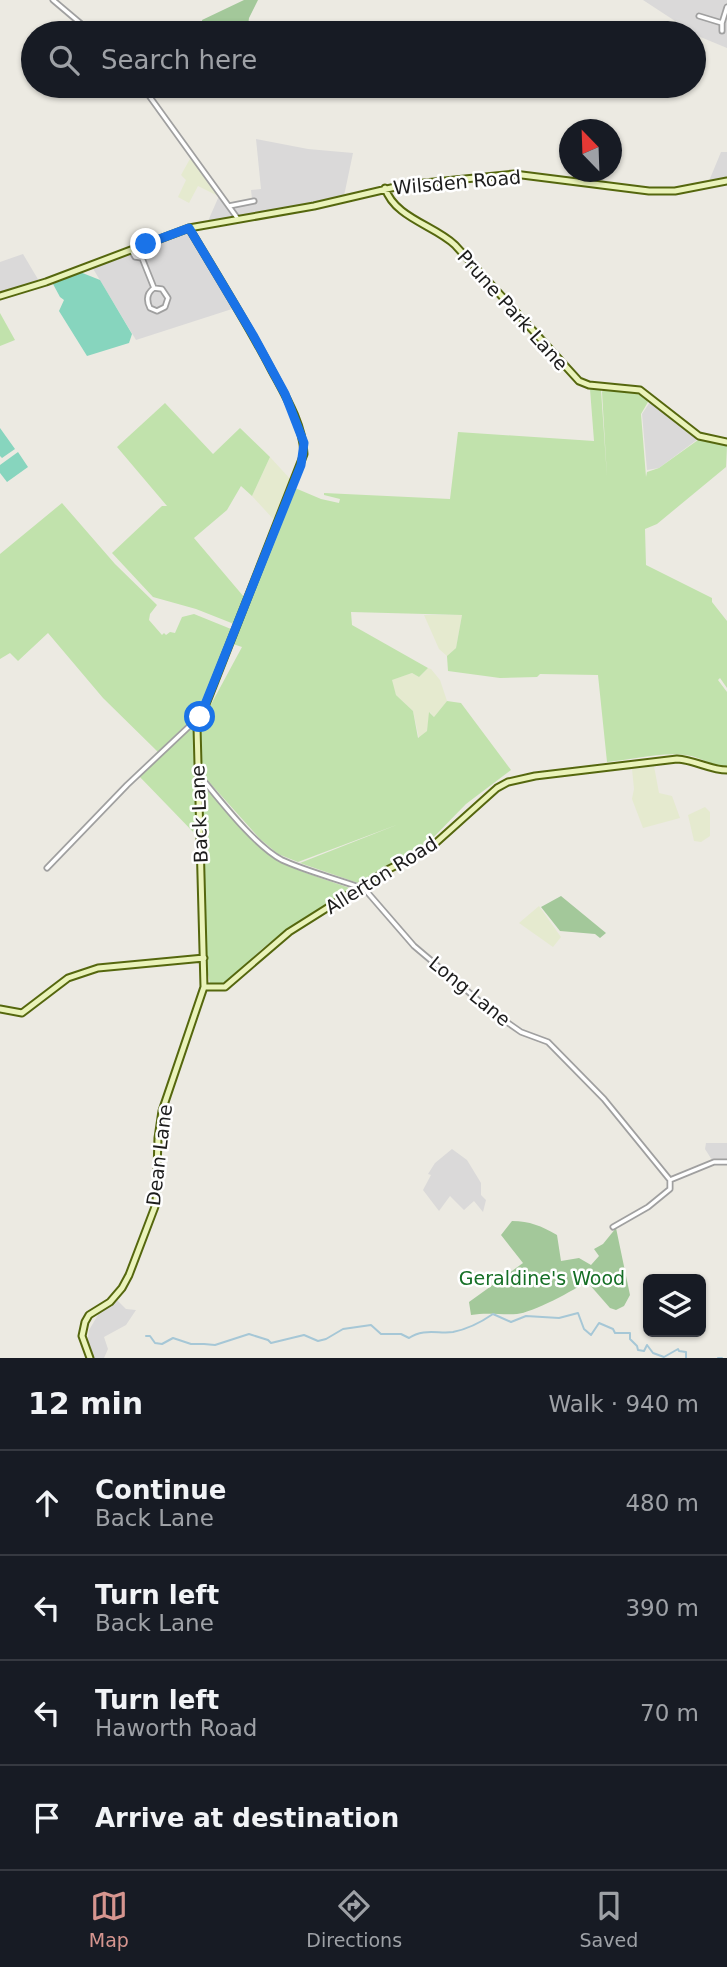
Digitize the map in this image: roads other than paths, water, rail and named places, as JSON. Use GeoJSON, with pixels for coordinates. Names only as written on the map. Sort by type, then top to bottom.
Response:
{"type":"FeatureCollection","features":[{"type":"Feature","properties":{"kind":"street"},"geometry":{"type":"LineString","coordinates":[[53,0],[78,21]]}},
{"type":"Feature","properties":{"kind":"street"},"geometry":{"type":"LineString","coordinates":[[722,31],[727,7]]}},
{"type":"Feature","properties":{"kind":"street"},"geometry":{"type":"LineString","coordinates":[[702,9],[701,16],[722,23]]}},
{"type":"Feature","properties":{"kind":"street"},"geometry":{"type":"LineString","coordinates":[[151,98],[238,219]]}},
{"type":"Feature","properties":{"kind":"street","name":"Wilsden Road"},"geometry":{"type":"LineString","coordinates":[[0,296],[46,282],[189,228],[313,206],[385,188],[514,174],[649,191],[685,190],[727,181]]}},
{"type":"Feature","properties":{"kind":"street","name":"Prune Park Lane"},"geometry":{"type":"LineString","coordinates":[[385,188],[387,195],[404,213],[455,245],[579,381],[589,385],[640,390],[699,436],[727,442]]}},
{"type":"Feature","properties":{"kind":"street"},"geometry":{"type":"LineString","coordinates":[[229,206],[254,201]]}},
{"type":"Feature","properties":{"kind":"street","name":"Back Lane"},"geometry":{"type":"LineString","coordinates":[[189,228],[285,394],[304,443],[301,465],[197,727],[204,987]]}},
{"type":"Feature","properties":{"kind":"street"},"geometry":{"type":"LineString","coordinates":[[142,258],[147,251],[146,244]]}},
{"type":"Feature","properties":{"kind":"street"},"geometry":{"type":"LineString","coordinates":[[131,250],[135,257],[142,258]]}},
{"type":"Feature","properties":{"kind":"street"},"geometry":{"type":"LineString","coordinates":[[142,258],[154,288]]}},
{"type":"Feature","properties":{"kind":"street"},"geometry":{"type":"LineString","coordinates":[[154,288],[162,289],[168,299],[165,307],[158,311],[150,308],[147,301],[148,294],[154,288]]}},
{"type":"Feature","properties":{"kind":"street"},"geometry":{"type":"LineString","coordinates":[[47,868],[127,785],[200,717]]}},
{"type":"Feature","properties":{"kind":"street","name":"Allerton Road"},"geometry":{"type":"LineString","coordinates":[[204,987],[225,986],[289,932],[360,887],[429,849],[486,796],[508,782],[536,776],[677,759],[688,759],[715,769],[727,770]]}},
{"type":"Feature","properties":{"kind":"street"},"geometry":{"type":"LineString","coordinates":[[198,773],[270,852],[282,859],[360,887]]}},
{"type":"Feature","properties":{"kind":"street","name":"Long Lane"},"geometry":{"type":"LineString","coordinates":[[360,887],[414,946],[491,1011],[522,1032],[548,1042],[604,1099],[670,1180]]}},
{"type":"Feature","properties":{"kind":"street"},"geometry":{"type":"LineString","coordinates":[[0,1009],[22,1013],[68,978],[98,968],[204,958]]}},
{"type":"Feature","properties":{"kind":"street","name":"Dean Lane"},"geometry":{"type":"LineString","coordinates":[[90,1358],[82,1336],[85,1322],[95,1310],[110,1302],[122,1288],[156,1204],[158,1138],[162,1111],[204,987]]}},
{"type":"Feature","properties":{"kind":"street"},"geometry":{"type":"LineString","coordinates":[[613,1227],[648,1207],[670,1189],[670,1180],[714,1162],[727,1162]]}},
{"type":"Feature","properties":{"kind":"waterway"},"geometry":{"type":"LineString","coordinates":[[146,1336],[150,1336],[155,1343],[162,1344],[173,1338],[191,1344],[215,1345],[249,1334],[271,1343],[304,1335],[318,1341],[343,1329],[371,1325],[381,1334],[401,1334],[409,1338],[425,1332],[458,1331],[493,1314],[511,1322],[526,1316],[559,1318],[578,1313],[584,1329],[591,1335],[599,1323],[613,1329],[615,1333],[630,1333],[630,1339],[638,1350],[644,1351],[647,1345],[653,1353],[664,1357],[678,1349],[686,1352],[686,1358]]}},
{"type":"Feature","properties":{"kind":"park label","name":"Geraldine's Wood"},"geometry":{"type":"Point","coordinates":[542,1278]}}]}
